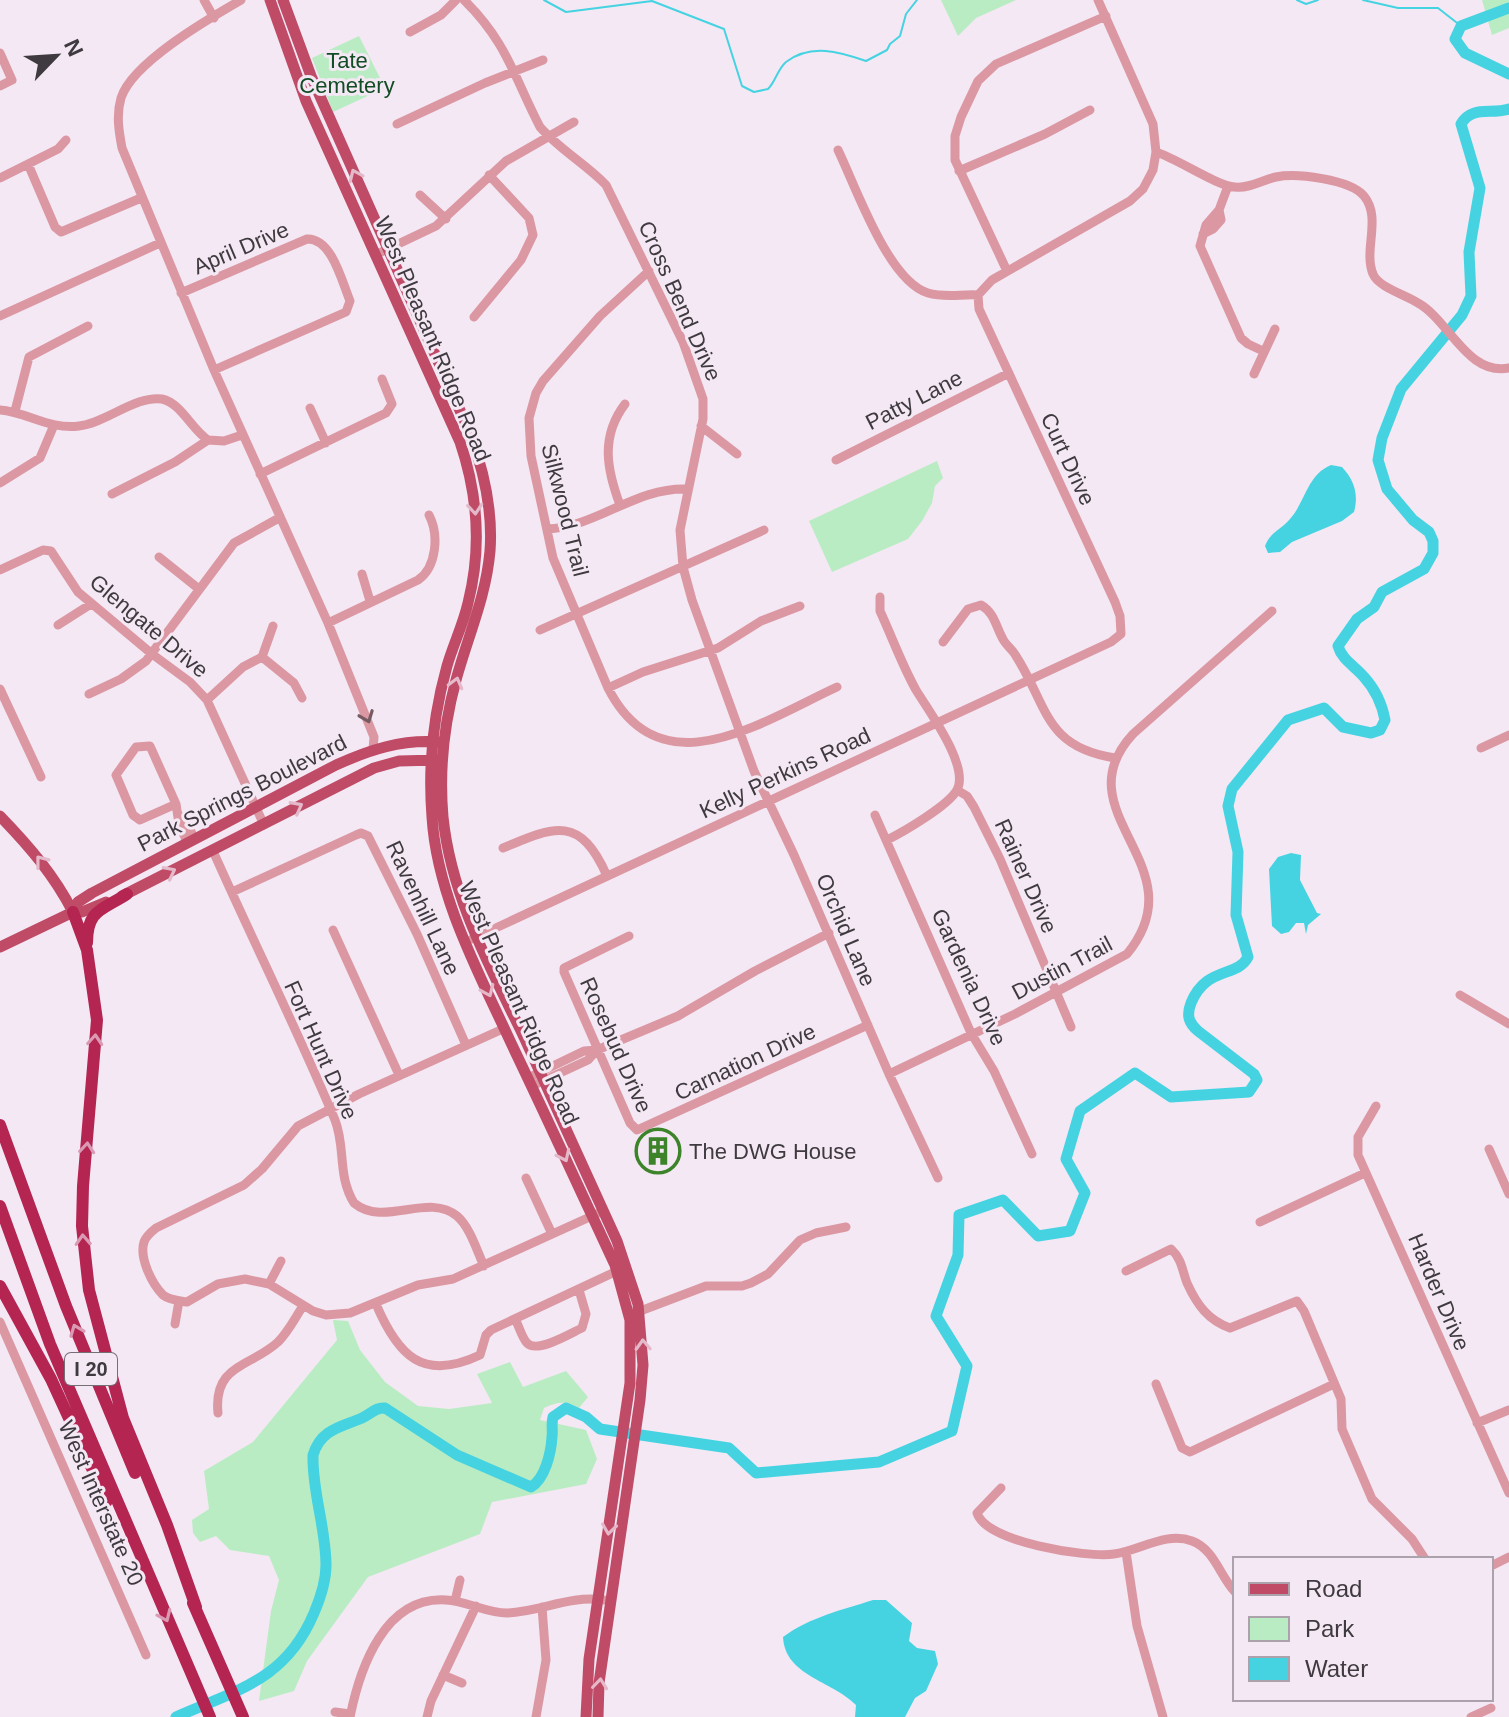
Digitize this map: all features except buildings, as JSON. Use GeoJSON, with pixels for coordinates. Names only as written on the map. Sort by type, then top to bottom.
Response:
{"type":"FeatureCollection","features":[{"type":"Feature","properties":{"kind":"highway"},"geometry":{"type":"LineString","coordinates":[[87,950],[87,929],[95,913],[127,894]]}},
{"type":"Feature","properties":{"kind":"highway"},"geometry":{"type":"LineString","coordinates":[[73,912],[87,950],[97,1020],[83,1186],[83,1237],[89,1290],[127,1430],[167,1525],[196,1607]]}},
{"type":"Feature","properties":{"kind":"highway","name":"I 20"},"geometry":{"type":"LineString","coordinates":[[0,1125],[87,1359],[241,1711]]}},
{"type":"Feature","properties":{"kind":"highway","name":"I 20"},"geometry":{"type":"LineString","coordinates":[[0,1206],[50,1344],[145,1572],[210,1717]]}},
{"type":"Feature","properties":{"kind":"highway"},"geometry":{"type":"LineString","coordinates":[[0,1286],[45,1367],[105,1496],[145,1572]]}},
{"type":"Feature","properties":{"kind":"main road","name":"West Pleasant Ridge Road"},"geometry":{"type":"LineString","coordinates":[[270,0],[306,101],[460,442],[470,472],[476,504],[477,536],[468,604],[447,665],[435,717],[449,854],[471,939],[505,1028],[625,1264],[635,1316],[643,1365],[637,1423],[626,1452],[598,1599],[589,1659],[586,1717]]}},
{"type":"Feature","properties":{"kind":"main road","name":"West Pleasant Ridge Road"},"geometry":{"type":"LineString","coordinates":[[283,0],[311,76],[470,433],[487,489],[490,550],[480,609],[438,742]]}},
{"type":"Feature","properties":{"kind":"main road"},"geometry":{"type":"LineString","coordinates":[[413,742],[425,732],[435,717]]}},
{"type":"Feature","properties":{"kind":"main road","name":"Park Springs Boulevard"},"geometry":{"type":"LineString","coordinates":[[73,912],[78,902],[92,893],[336,765],[373,749],[413,742],[438,742]]}},
{"type":"Feature","properties":{"kind":"main road","name":"West Pleasant Ridge Road"},"geometry":{"type":"LineString","coordinates":[[437,760],[431,786],[432,819],[447,892],[542,1076],[635,1316],[624,1424],[626,1452],[599,1683],[598,1717]]}},
{"type":"Feature","properties":{"kind":"main road","name":"Park Springs Boulevard"},"geometry":{"type":"LineString","coordinates":[[0,947],[73,912],[82,912],[127,894],[374,768],[396,762],[437,760]]}},
{"type":"Feature","properties":{"kind":"main road"},"geometry":{"type":"LineString","coordinates":[[396,762],[418,766],[431,786]]}},
{"type":"Feature","properties":{"kind":"main road"},"geometry":{"type":"LineString","coordinates":[[0,816],[60,887],[73,912]]}},
{"type":"Feature","properties":{"kind":"main road"},"geometry":{"type":"LineString","coordinates":[[127,894],[128,881],[154,860]]}},
{"type":"Feature","properties":{"kind":"main road"},"geometry":{"type":"LineString","coordinates":[[60,887],[92,893]]}},
{"type":"Feature","properties":{"kind":"street"},"geometry":{"type":"LineString","coordinates":[[204,0],[214,18]]}},
{"type":"Feature","properties":{"kind":"street"},"geometry":{"type":"LineString","coordinates":[[241,0],[154,56],[135,74],[121,100],[119,127],[122,148],[242,435],[354,685],[374,737],[373,749]]}},
{"type":"Feature","properties":{"kind":"street"},"geometry":{"type":"LineString","coordinates":[[410,32],[441,15],[456,0]]}},
{"type":"Feature","properties":{"kind":"street","name":"Cross Bend Drive"},"geometry":{"type":"LineString","coordinates":[[464,0],[481,16],[504,48],[540,127],[606,185],[699,381],[703,408],[680,530],[683,567],[738,734],[768,801]]}},
{"type":"Feature","properties":{"kind":"street"},"geometry":{"type":"LineString","coordinates":[[838,150],[883,246],[900,274],[926,293],[978,295],[986,285],[1007,271],[1135,197],[1149,180],[1156,152],[1148,109],[1098,0]]}},
{"type":"Feature","properties":{"kind":"street"},"geometry":{"type":"LineString","coordinates":[[1007,271],[959,171],[955,147],[958,126],[973,89],[984,74],[1004,60],[1106,16]]}},
{"type":"Feature","properties":{"kind":"street"},"geometry":{"type":"LineString","coordinates":[[0,53],[12,80],[0,86]]}},
{"type":"Feature","properties":{"kind":"street"},"geometry":{"type":"LineString","coordinates":[[397,124],[514,70],[543,60]]}},
{"type":"Feature","properties":{"kind":"street"},"geometry":{"type":"LineString","coordinates":[[959,171],[1045,134],[1090,110]]}},
{"type":"Feature","properties":{"kind":"street"},"geometry":{"type":"LineString","coordinates":[[375,255],[424,234],[446,219],[506,161],[574,122]]}},
{"type":"Feature","properties":{"kind":"street"},"geometry":{"type":"LineString","coordinates":[[0,178],[58,149],[66,140]]}},
{"type":"Feature","properties":{"kind":"street"},"geometry":{"type":"LineString","coordinates":[[1156,152],[1228,186],[1241,187],[1273,177],[1288,176],[1317,178],[1356,189],[1367,200],[1371,213],[1371,267],[1376,280],[1422,305],[1474,359],[1486,366],[1509,368]]}},
{"type":"Feature","properties":{"kind":"street"},"geometry":{"type":"LineString","coordinates":[[28,164],[55,227],[61,232],[141,198]]}},
{"type":"Feature","properties":{"kind":"street"},"geometry":{"type":"LineString","coordinates":[[474,317],[521,260],[533,235],[529,218],[489,175]]}},
{"type":"Feature","properties":{"kind":"street"},"geometry":{"type":"LineString","coordinates":[[1228,186],[1219,210],[1221,220],[1203,234],[1200,242],[1241,338],[1263,351]]}},
{"type":"Feature","properties":{"kind":"street"},"geometry":{"type":"LineString","coordinates":[[420,195],[446,219]]}},
{"type":"Feature","properties":{"kind":"street","name":"April Drive"},"geometry":{"type":"LineString","coordinates":[[181,293],[307,239],[316,239],[324,244],[350,301],[349,309],[214,370]]}},
{"type":"Feature","properties":{"kind":"street"},"geometry":{"type":"LineString","coordinates":[[0,316],[160,243]]}},
{"type":"Feature","properties":{"kind":"street","name":"Silkwood Trail"},"geometry":{"type":"LineString","coordinates":[[649,271],[600,316],[548,374],[531,405],[531,456],[553,558],[608,688],[619,708],[634,725],[658,738],[690,744],[738,734],[837,687]]}},
{"type":"Feature","properties":{"kind":"street","name":"Curt Drive"},"geometry":{"type":"LineString","coordinates":[[978,295],[979,309],[1115,602],[1122,626],[1119,637]]}},
{"type":"Feature","properties":{"kind":"street"},"geometry":{"type":"LineString","coordinates":[[15,411],[29,357],[88,326]]}},
{"type":"Feature","properties":{"kind":"street"},"geometry":{"type":"LineString","coordinates":[[1254,374],[1275,329]]}},
{"type":"Feature","properties":{"kind":"street","name":"Patty Lane"},"geometry":{"type":"LineString","coordinates":[[836,460],[1009,373]]}},
{"type":"Feature","properties":{"kind":"street"},"geometry":{"type":"LineString","coordinates":[[260,474],[390,410],[391,401],[382,379]]}},
{"type":"Feature","properties":{"kind":"street"},"geometry":{"type":"LineString","coordinates":[[0,410],[15,411],[54,425],[84,425],[147,400],[163,399],[208,440]]}},
{"type":"Feature","properties":{"kind":"street"},"geometry":{"type":"LineString","coordinates":[[620,505],[610,479],[607,452],[615,421],[625,404]]}},
{"type":"Feature","properties":{"kind":"street"},"geometry":{"type":"LineString","coordinates":[[310,408],[326,443]]}},
{"type":"Feature","properties":{"kind":"street"},"geometry":{"type":"LineString","coordinates":[[0,483],[40,458],[54,425]]}},
{"type":"Feature","properties":{"kind":"street"},"geometry":{"type":"LineString","coordinates":[[701,426],[737,454]]}},
{"type":"Feature","properties":{"kind":"street"},"geometry":{"type":"LineString","coordinates":[[112,494],[175,462],[208,440],[224,441],[242,435]]}},
{"type":"Feature","properties":{"kind":"street"},"geometry":{"type":"LineString","coordinates":[[547,529],[574,525],[663,489],[687,489]]}},
{"type":"Feature","properties":{"kind":"street"},"geometry":{"type":"LineString","coordinates":[[328,623],[418,580],[428,572],[435,528],[429,515]]}},
{"type":"Feature","properties":{"kind":"street"},"geometry":{"type":"LineString","coordinates":[[89,694],[133,672],[152,654],[234,543],[279,518]]}},
{"type":"Feature","properties":{"kind":"street"},"geometry":{"type":"LineString","coordinates":[[540,630],[764,530]]}},
{"type":"Feature","properties":{"kind":"street","name":"Glengate Drive"},"geometry":{"type":"LineString","coordinates":[[0,570],[43,550],[51,551],[68,580],[91,604],[190,682],[207,700],[264,825]]}},
{"type":"Feature","properties":{"kind":"street"},"geometry":{"type":"LineString","coordinates":[[159,557],[199,589]]}},
{"type":"Feature","properties":{"kind":"street"},"geometry":{"type":"LineString","coordinates":[[362,574],[370,601]]}},
{"type":"Feature","properties":{"kind":"street"},"geometry":{"type":"LineString","coordinates":[[880,597],[880,611],[886,625],[958,768],[957,790],[918,823],[887,840]]}},
{"type":"Feature","properties":{"kind":"street"},"geometry":{"type":"LineString","coordinates":[[58,625],[91,604]]}},
{"type":"Feature","properties":{"kind":"street"},"geometry":{"type":"LineString","coordinates":[[943,642],[968,609],[981,605],[993,616],[1004,642],[1015,654],[1049,721],[1063,737],[1100,756],[1115,758],[1133,734],[1272,611]]}},
{"type":"Feature","properties":{"kind":"street"},"geometry":{"type":"LineString","coordinates":[[608,688],[643,672],[710,652],[761,621],[800,606]]}},
{"type":"Feature","properties":{"kind":"street"},"geometry":{"type":"LineString","coordinates":[[207,700],[243,667],[262,657],[273,626]]}},
{"type":"Feature","properties":{"kind":"street","name":"Kelly Perkins Road"},"geometry":{"type":"LineString","coordinates":[[471,939],[1119,637]]}},
{"type":"Feature","properties":{"kind":"street"},"geometry":{"type":"LineString","coordinates":[[262,657],[294,683],[302,698]]}},
{"type":"Feature","properties":{"kind":"street"},"geometry":{"type":"LineString","coordinates":[[0,689],[41,777]]}},
{"type":"Feature","properties":{"kind":"street"},"geometry":{"type":"LineString","coordinates":[[1481,748],[1509,735]]}},
{"type":"Feature","properties":{"kind":"street"},"geometry":{"type":"LineString","coordinates":[[177,809],[140,820],[133,815],[116,778],[117,771],[136,747],[150,746],[177,809],[186,821],[191,840]]}},
{"type":"Feature","properties":{"kind":"street","name":"Dustin Trail"},"geometry":{"type":"LineString","coordinates":[[889,1074],[1057,992],[1127,954],[1137,942],[1148,918],[1150,897],[1147,881],[1111,792],[1110,774],[1115,758]]}},
{"type":"Feature","properties":{"kind":"street","name":"Rainer Drive"},"geometry":{"type":"LineString","coordinates":[[957,790],[967,796],[974,807],[1071,1027]]}},
{"type":"Feature","properties":{"kind":"street","name":"Orchid Lane"},"geometry":{"type":"LineString","coordinates":[[768,801],[938,1178]]}},
{"type":"Feature","properties":{"kind":"street","name":"Gardenia Drive"},"geometry":{"type":"LineString","coordinates":[[875,815],[971,1033],[994,1071],[1032,1154]]}},
{"type":"Feature","properties":{"kind":"street"},"geometry":{"type":"LineString","coordinates":[[503,848],[550,830],[572,832],[593,847],[607,876]]}},
{"type":"Feature","properties":{"kind":"street","name":"Ravenhill Lane"},"geometry":{"type":"LineString","coordinates":[[232,892],[356,835],[365,834],[376,849],[403,905],[466,1045]]}},
{"type":"Feature","properties":{"kind":"street","name":"Fort Hunt Drive"},"geometry":{"type":"LineString","coordinates":[[213,851],[316,1072],[339,1134],[342,1174],[354,1203],[374,1214],[434,1208],[448,1210],[464,1224],[484,1266]]}},
{"type":"Feature","properties":{"kind":"street"},"geometry":{"type":"LineString","coordinates":[[333,930],[399,1075]]}},
{"type":"Feature","properties":{"kind":"street"},"geometry":{"type":"LineString","coordinates":[[530,1082],[588,1060],[597,1050],[678,1016],[829,933]]}},
{"type":"Feature","properties":{"kind":"street","name":"Rosebud Drive"},"geometry":{"type":"LineString","coordinates":[[629,936],[573,961],[564,968],[564,972],[630,1123],[637,1130]]}},
{"type":"Feature","properties":{"kind":"street"},"geometry":{"type":"LineString","coordinates":[[1460,995],[1509,1024]]}},
{"type":"Feature","properties":{"kind":"street","name":"Carnation Drive"},"geometry":{"type":"LineString","coordinates":[[637,1130],[868,1025]]}},
{"type":"Feature","properties":{"kind":"street"},"geometry":{"type":"LineString","coordinates":[[505,1028],[399,1075],[291,1132],[262,1169],[244,1185],[156,1228],[146,1236],[143,1247],[149,1272],[164,1297],[179,1301],[187,1302],[218,1284],[245,1279],[269,1284],[303,1306],[326,1315],[341,1315],[376,1304],[410,1288],[453,1279],[597,1213]]}},
{"type":"Feature","properties":{"kind":"street","name":"Harder Drive"},"geometry":{"type":"LineString","coordinates":[[1376,1106],[1358,1137],[1358,1155],[1509,1493]]}},
{"type":"Feature","properties":{"kind":"street"},"geometry":{"type":"LineString","coordinates":[[1489,1149],[1509,1194]]}},
{"type":"Feature","properties":{"kind":"street"},"geometry":{"type":"LineString","coordinates":[[1260,1222],[1365,1173]]}},
{"type":"Feature","properties":{"kind":"street"},"geometry":{"type":"LineString","coordinates":[[526,1178],[552,1234]]}},
{"type":"Feature","properties":{"kind":"street"},"geometry":{"type":"LineString","coordinates":[[635,1316],[676,1302],[678,1297],[706,1286],[751,1283],[768,1274],[800,1240],[846,1227]]}},
{"type":"Feature","properties":{"kind":"street"},"geometry":{"type":"LineString","coordinates":[[1126,1271],[1171,1249],[1179,1256],[1187,1283],[1207,1317],[1230,1328],[1297,1301],[1341,1399],[1342,1429],[1372,1499],[1412,1539],[1424,1557]]}},
{"type":"Feature","properties":{"kind":"street"},"geometry":{"type":"LineString","coordinates":[[269,1284],[281,1261]]}},
{"type":"Feature","properties":{"kind":"street"},"geometry":{"type":"LineString","coordinates":[[376,1304],[399,1347],[412,1358],[427,1365],[452,1367],[480,1355],[486,1335],[617,1271]]}},
{"type":"Feature","properties":{"kind":"street"},"geometry":{"type":"LineString","coordinates":[[515,1319],[531,1346],[542,1346],[582,1328],[586,1314],[579,1290]]}},
{"type":"Feature","properties":{"kind":"street"},"geometry":{"type":"LineString","coordinates":[[175,1324],[179,1301]]}},
{"type":"Feature","properties":{"kind":"street"},"geometry":{"type":"LineString","coordinates":[[218,1413],[220,1390],[226,1375],[281,1339],[303,1306]]}},
{"type":"Feature","properties":{"kind":"street","name":"West Interstate 20"},"geometry":{"type":"LineString","coordinates":[[0,1322],[146,1655]]}},
{"type":"Feature","properties":{"kind":"street"},"geometry":{"type":"LineString","coordinates":[[1156,1384],[1182,1448],[1190,1452],[1334,1384]]}},
{"type":"Feature","properties":{"kind":"street"},"geometry":{"type":"LineString","coordinates":[[1477,1423],[1509,1410]]}},
{"type":"Feature","properties":{"kind":"street"},"geometry":{"type":"LineString","coordinates":[[1001,1488],[977,1513],[986,1526],[1015,1539],[1083,1555],[1126,1552],[1167,1539],[1193,1541],[1201,1545],[1217,1563],[1233,1589]]}},
{"type":"Feature","properties":{"kind":"street"},"geometry":{"type":"LineString","coordinates":[[1126,1552],[1137,1626],[1163,1717]]}},
{"type":"Feature","properties":{"kind":"street"},"geometry":{"type":"LineString","coordinates":[[455,1601],[460,1580]]}},
{"type":"Feature","properties":{"kind":"street"},"geometry":{"type":"LineString","coordinates":[[335,1712],[350,1716],[372,1650],[394,1618],[418,1603],[455,1601],[502,1613],[573,1599],[611,1601]]}},
{"type":"Feature","properties":{"kind":"street"},"geometry":{"type":"LineString","coordinates":[[427,1717],[476,1606]]}},
{"type":"Feature","properties":{"kind":"street"},"geometry":{"type":"LineString","coordinates":[[536,1717],[546,1660],[542,1607]]}},
{"type":"Feature","properties":{"kind":"street"},"geometry":{"type":"LineString","coordinates":[[443,1675],[462,1683]]}},
{"type":"Feature","properties":{"kind":"street"},"geometry":{"type":"LineString","coordinates":[[1471,1717],[1491,1708]]}},
{"type":"Feature","properties":{"kind":"green space"},"geometry":{"type":"Polygon","coordinates":[[[941,0],[1016,0],[976,18],[958,36],[941,0]]]}},
{"type":"Feature","properties":{"kind":"green space"},"geometry":{"type":"Polygon","coordinates":[[[1482,0],[1509,0],[1509,28],[1492,35],[1482,0]]]}},
{"type":"Feature","properties":{"kind":"green space","name":"Tate Cemetery"},"geometry":{"type":"Polygon","coordinates":[[[359,36],[385,88],[333,112],[312,58],[359,36]]]}},
{"type":"Feature","properties":{"kind":"green space"},"geometry":{"type":"Polygon","coordinates":[[[937,461],[943,478],[935,486],[932,503],[922,521],[908,539],[832,572],[809,521],[937,461]]]}},
{"type":"Feature","properties":{"kind":"green space"},"geometry":{"type":"Polygon","coordinates":[[[333,1320],[348,1321],[360,1350],[385,1382],[418,1406],[449,1409],[492,1403],[477,1374],[510,1362],[523,1387],[566,1371],[588,1397],[579,1408],[562,1403],[544,1408],[540,1420],[586,1430],[597,1459],[586,1484],[492,1502],[480,1534],[368,1577],[307,1661],[294,1691],[259,1701],[271,1611],[279,1580],[269,1556],[230,1550],[216,1536],[200,1542],[193,1533],[192,1520],[209,1509],[204,1471],[253,1442],[337,1340],[333,1320]]]}},
{"type":"Feature","properties":{"kind":"water"},"geometry":{"type":"Polygon","coordinates":[[[1331,465],[1342,467],[1350,477],[1356,493],[1354,512],[1342,521],[1292,542],[1280,552],[1268,553],[1265,546],[1270,537],[1287,523],[1317,475],[1331,465]]]}},
{"type":"Feature","properties":{"kind":"water"},"geometry":{"type":"Polygon","coordinates":[[[1291,853],[1301,855],[1300,880],[1317,913],[1321,914],[1308,925],[1306,934],[1304,923],[1296,923],[1289,932],[1281,934],[1272,926],[1269,869],[1278,857],[1291,853]]]}},
{"type":"Feature","properties":{"kind":"water"},"geometry":{"type":"Polygon","coordinates":[[[873,1600],[886,1600],[912,1623],[909,1641],[917,1648],[935,1651],[938,1664],[926,1691],[915,1698],[905,1717],[855,1717],[856,1705],[800,1669],[786,1650],[783,1637],[793,1630],[826,1615],[873,1600]]]}},
{"type":"Feature","properties":{"kind":"waterway"},"geometry":{"type":"LineString","coordinates":[[544,0],[566,12],[652,1],[724,29],[742,86],[754,92],[768,89],[786,62],[805,53],[836,52],[866,61],[887,50],[900,36],[906,14],[917,0]]}},
{"type":"Feature","properties":{"kind":"waterway"},"geometry":{"type":"LineString","coordinates":[[1297,0],[1306,4],[1318,0]]}},
{"type":"Feature","properties":{"kind":"waterway"},"geometry":{"type":"LineString","coordinates":[[1363,0],[1398,8],[1438,8],[1461,26]]}},
{"type":"Feature","properties":{"kind":"waterway"},"geometry":{"type":"LineString","coordinates":[[1509,8],[1461,26],[1455,39],[1465,53],[1509,74]]}},
{"type":"Feature","properties":{"kind":"waterway"},"geometry":{"type":"LineString","coordinates":[[176,1717],[257,1680],[289,1654],[303,1636],[318,1602],[326,1571],[313,1455],[326,1434],[385,1408],[457,1455],[531,1487],[546,1465],[553,1417],[566,1408],[586,1417],[600,1429],[729,1448],[756,1473],[879,1462],[952,1431],[967,1366],[936,1316],[958,1255],[959,1215],[1003,1200],[1038,1236],[1070,1231],[1085,1193],[1066,1159],[1080,1111],[1135,1073],[1171,1097],[1249,1092],[1257,1080],[1254,1074],[1198,1031],[1189,1015],[1191,1003],[1205,983],[1237,968],[1248,957],[1236,915],[1238,852],[1228,806],[1232,789],[1288,720],[1324,708],[1343,727],[1371,733],[1380,730],[1385,720],[1372,687],[1338,646],[1357,619],[1374,607],[1382,592],[1424,569],[1433,553],[1429,532],[1413,520],[1387,489],[1378,460],[1382,438],[1401,389],[1462,315],[1471,296],[1469,252],[1480,188],[1461,124],[1476,112],[1509,109]]}},
{"type":"Feature","properties":{"kind":"place","name":"The DWG House"},"geometry":{"type":"Point","coordinates":[658,1151]}}]}
